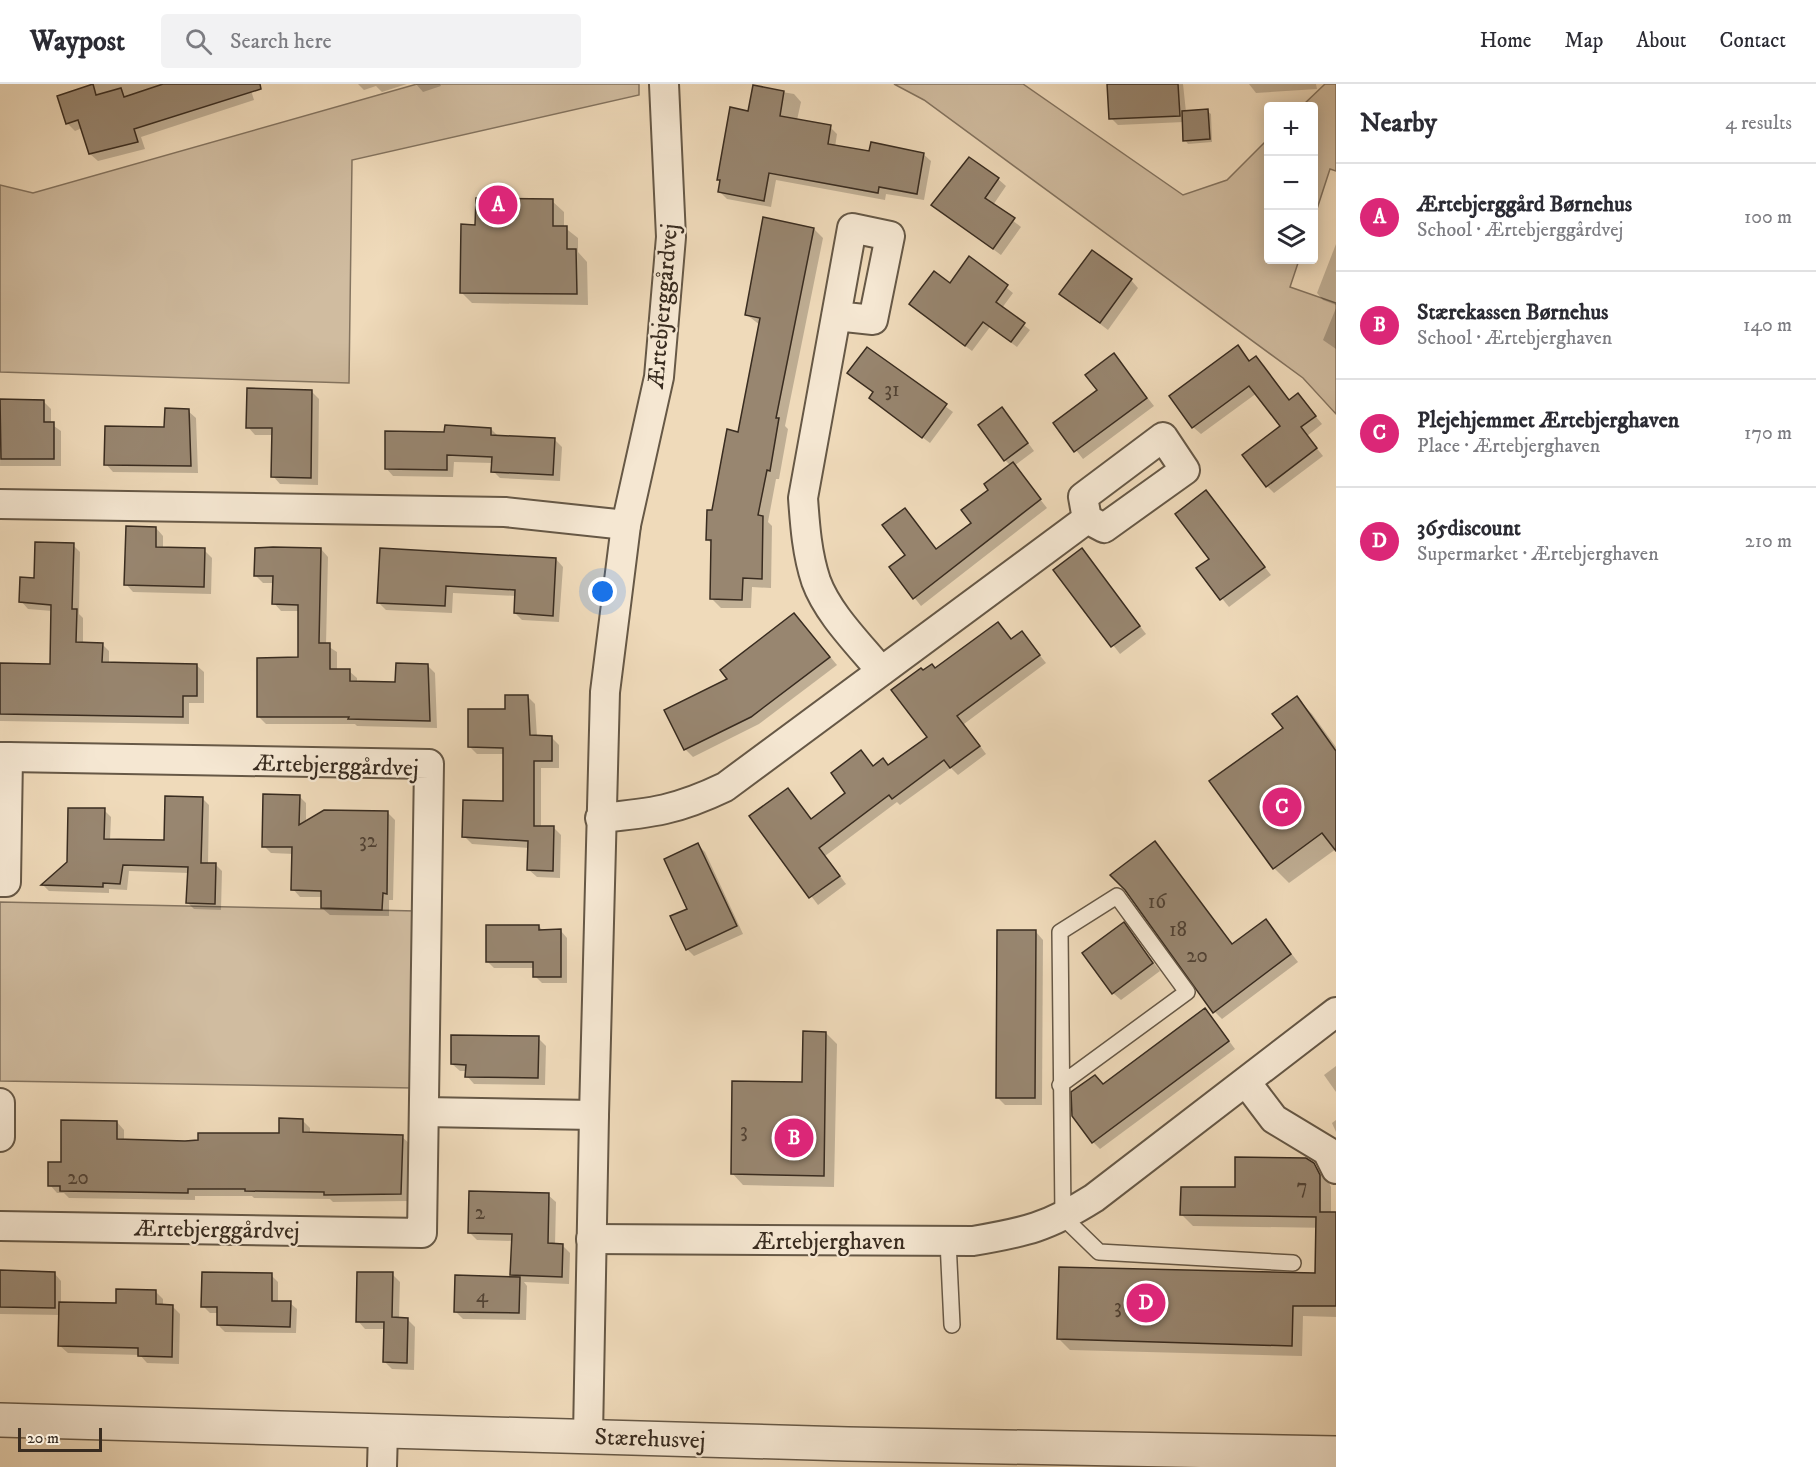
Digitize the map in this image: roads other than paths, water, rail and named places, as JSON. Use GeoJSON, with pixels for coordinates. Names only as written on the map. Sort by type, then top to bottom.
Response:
{"type":"FeatureCollection","features":[{"type":"Feature","properties":{"kind":"street","name":"Ærtebjerggårdvej"},"geometry":{"type":"LineString","coordinates":[[588,1436],[600,818],[605,692],[626,525],[659,377],[671,237],[664,84]]}},
{"type":"Feature","properties":{"kind":"street"},"geometry":{"type":"LineString","coordinates":[[836,316],[803,498],[806,542],[817,582],[835,614],[881,671]]}},
{"type":"Feature","properties":{"kind":"street"},"geometry":{"type":"LineString","coordinates":[[0,504],[505,512],[626,525]]}},
{"type":"Feature","properties":{"kind":"street"},"geometry":{"type":"LineString","coordinates":[[600,818],[657,813],[688,804],[725,787],[1087,519]]}},
{"type":"Feature","properties":{"kind":"street","name":"Ærtebjerggårdvej"},"geometry":{"type":"LineString","coordinates":[[0,882],[6,882],[4,757],[429,764],[422,1233],[0,1226]]}},
{"type":"Feature","properties":{"kind":"street","name":"Ærtebjerghaven"},"geometry":{"type":"LineString","coordinates":[[591,1239],[973,1242],[1030,1231],[1063,1217],[1094,1198],[1336,1012]]}},
{"type":"Feature","properties":{"kind":"street"},"geometry":{"type":"LineString","coordinates":[[1246,1082],[1274,1119],[1327,1151],[1336,1169]]}},
{"type":"Feature","properties":{"kind":"street"},"geometry":{"type":"LineString","coordinates":[[0,1103],[0,1137]]}},
{"type":"Feature","properties":{"kind":"street"},"geometry":{"type":"LineString","coordinates":[[424,1112],[594,1115]]}},
{"type":"Feature","properties":{"kind":"street","name":"Stærehusvej"},"geometry":{"type":"LineString","coordinates":[[0,1420],[1082,1450],[1336,1453]]}},
{"type":"Feature","properties":{"kind":"street"},"geometry":{"type":"LineString","coordinates":[[382,1467],[383,1431]]}},
{"type":"Feature","properties":{"kind":"lane"},"geometry":{"type":"LineString","coordinates":[[1060,1085],[1186,992],[1117,896],[1060,932],[1060,1085],[1063,1217],[1099,1252],[1293,1263]]}},
{"type":"Feature","properties":{"kind":"lane"},"geometry":{"type":"LineString","coordinates":[[948,1241],[952,1325]]}},
{"type":"Feature","properties":{"kind":"place","name":"Ærtebjerggård Børnehus"},"geometry":{"type":"Point","coordinates":[498,205]}},
{"type":"Feature","properties":{"kind":"place","name":"Plejehjemmet Ærtebjerghaven"},"geometry":{"type":"Point","coordinates":[1282,807]}},
{"type":"Feature","properties":{"kind":"place","name":"Stærekassen Børnehus"},"geometry":{"type":"Point","coordinates":[794,1138]}},
{"type":"Feature","properties":{"kind":"place","name":"365discount"},"geometry":{"type":"Point","coordinates":[1146,1303]}}]}
